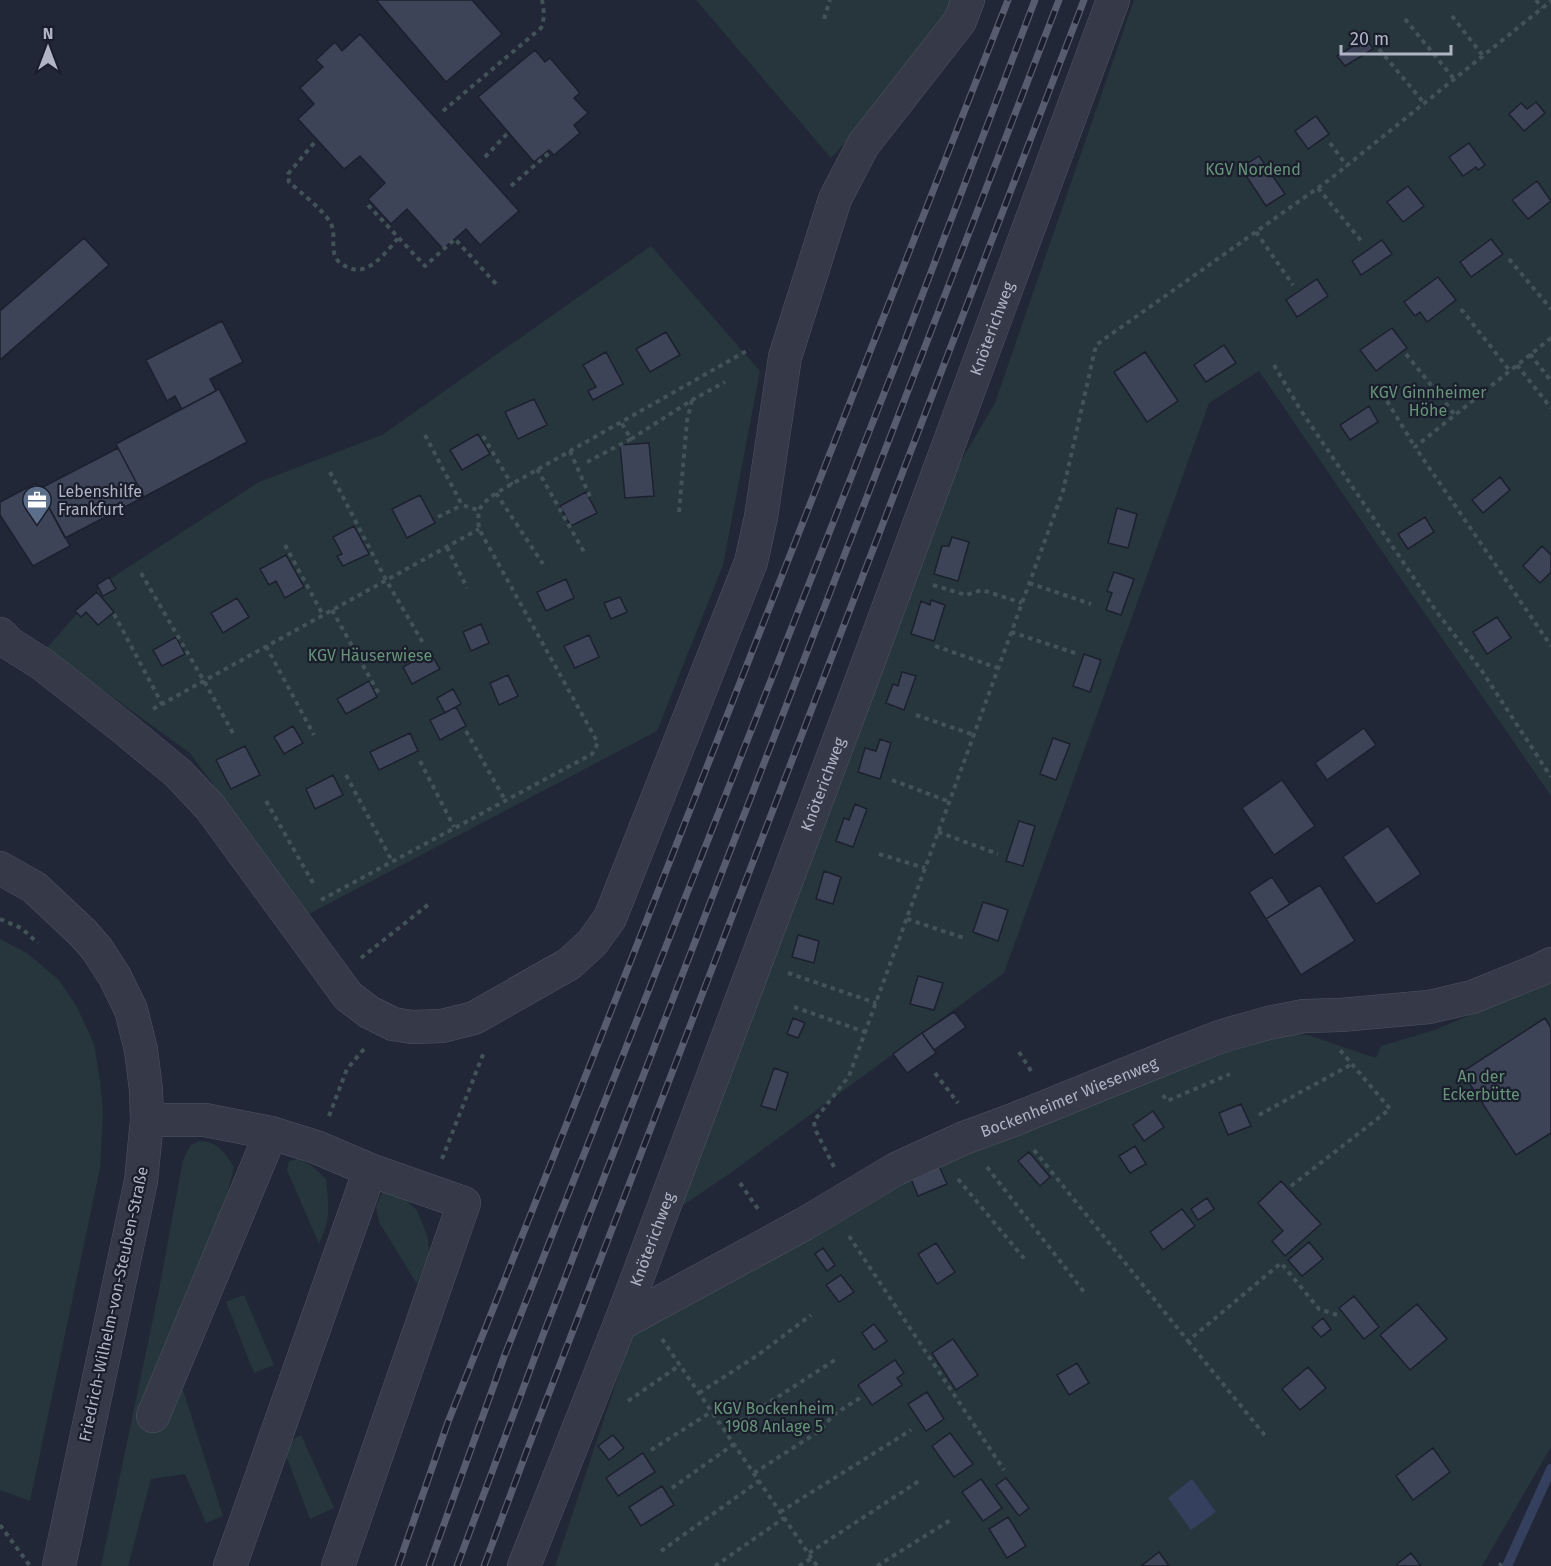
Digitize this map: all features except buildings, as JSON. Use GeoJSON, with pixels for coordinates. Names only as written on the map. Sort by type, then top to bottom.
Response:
{"type":"FeatureCollection","features":[{"type":"Feature","properties":{"kind":"street"},"geometry":{"type":"LineString","coordinates":[[0,634],[9,643],[42,664],[178,773],[210,807],[348,996],[369,1012],[393,1024],[412,1027],[442,1026],[474,1018],[569,964],[592,943],[610,918],[751,562],[761,517],[785,357],[835,199],[863,145],[960,21],[968,0]]}},
{"type":"Feature","properties":{"kind":"street","name":"Knöterichweg"},"geometry":{"type":"LineString","coordinates":[[524,1566],[631,1318],[869,660],[1113,0]]}},
{"type":"Feature","properties":{"kind":"street","name":"Friedrich-Wilhelm-von-Steuben-Straße"},"geometry":{"type":"LineString","coordinates":[[0,868],[34,887],[69,918],[97,949],[115,977],[131,1010],[141,1050],[146,1090],[147,1120],[138,1191],[59,1566]]}},
{"type":"Feature","properties":{"kind":"street","name":"Friedrich-Wilhelm-von-Steuben-Straße"},"geometry":{"type":"LineString","coordinates":[[0,894],[69,918]]}},
{"type":"Feature","properties":{"kind":"street","name":"Bockenheimer Wiesenweg"},"geometry":{"type":"LineString","coordinates":[[631,1318],[896,1169],[964,1138],[1222,1036],[1304,1016],[1429,1007],[1461,1000],[1551,964]]}},
{"type":"Feature","properties":{"kind":"street"},"geometry":{"type":"LineString","coordinates":[[147,1120],[205,1119],[272,1133],[316,1147],[370,1170],[464,1203],[338,1566]]}},
{"type":"Feature","properties":{"kind":"street"},"geometry":{"type":"LineString","coordinates":[[153,1416],[272,1133]]}},
{"type":"Feature","properties":{"kind":"street"},"geometry":{"type":"LineString","coordinates":[[230,1566],[370,1170]]}},
{"type":"Feature","properties":{"kind":"path"},"geometry":{"type":"LineString","coordinates":[[443,111],[541,28],[544,20],[542,0]]}},
{"type":"Feature","properties":{"kind":"path"},"geometry":{"type":"LineString","coordinates":[[824,19],[830,0]]}},
{"type":"Feature","properties":{"kind":"path"},"geometry":{"type":"LineString","coordinates":[[1536,0],[1542,8]]}},
{"type":"Feature","properties":{"kind":"path"},"geometry":{"type":"LineString","coordinates":[[1005,1470],[840,1202],[814,1121],[849,1077],[950,802],[1062,491],[1096,345],[1318,188],[1551,1]]}},
{"type":"Feature","properties":{"kind":"path"},"geometry":{"type":"LineString","coordinates":[[1452,16],[1483,56]]}},
{"type":"Feature","properties":{"kind":"path"},"geometry":{"type":"LineString","coordinates":[[1405,19],[1454,79]]}},
{"type":"Feature","properties":{"kind":"path"},"geometry":{"type":"LineString","coordinates":[[1379,49],[1424,104]]}},
{"type":"Feature","properties":{"kind":"path"},"geometry":{"type":"LineString","coordinates":[[484,157],[507,134]]}},
{"type":"Feature","properties":{"kind":"path"},"geometry":{"type":"LineString","coordinates":[[314,143],[288,174],[289,182],[330,222],[334,232],[335,257],[354,271],[367,268],[382,257],[399,237]]}},
{"type":"Feature","properties":{"kind":"path"},"geometry":{"type":"LineString","coordinates":[[1330,143],[1347,166]]}},
{"type":"Feature","properties":{"kind":"path"},"geometry":{"type":"LineString","coordinates":[[511,186],[549,153]]}},
{"type":"Feature","properties":{"kind":"path"},"geometry":{"type":"LineString","coordinates":[[1318,188],[1363,243]]}},
{"type":"Feature","properties":{"kind":"path"},"geometry":{"type":"LineString","coordinates":[[368,205],[425,266],[455,239],[497,285]]}},
{"type":"Feature","properties":{"kind":"path"},"geometry":{"type":"LineString","coordinates":[[1256,232],[1293,285]]}},
{"type":"Feature","properties":{"kind":"path"},"geometry":{"type":"LineString","coordinates":[[1509,259],[1551,309]]}},
{"type":"Feature","properties":{"kind":"path"},"geometry":{"type":"LineString","coordinates":[[1461,309],[1510,371]]}},
{"type":"Feature","properties":{"kind":"path"},"geometry":{"type":"LineString","coordinates":[[1415,447],[1551,338]]}},
{"type":"Feature","properties":{"kind":"path"},"geometry":{"type":"LineString","coordinates":[[315,903],[592,754],[598,743],[479,529],[478,510],[496,493],[759,344]]}},
{"type":"Feature","properties":{"kind":"path"},"geometry":{"type":"LineString","coordinates":[[1406,354],[1455,415]]}},
{"type":"Feature","properties":{"kind":"path"},"geometry":{"type":"LineString","coordinates":[[1530,354],[1551,381]]}},
{"type":"Feature","properties":{"kind":"path"},"geometry":{"type":"LineString","coordinates":[[1274,365],[1350,484],[1436,610],[1482,671],[1551,777]]}},
{"type":"Feature","properties":{"kind":"path"},"geometry":{"type":"LineString","coordinates":[[1517,365],[1551,408]]}},
{"type":"Feature","properties":{"kind":"path"},"geometry":{"type":"LineString","coordinates":[[586,462],[725,382]]}},
{"type":"Feature","properties":{"kind":"path"},"geometry":{"type":"LineString","coordinates":[[679,512],[687,421],[692,400]]}},
{"type":"Feature","properties":{"kind":"path"},"geometry":{"type":"LineString","coordinates":[[1387,401],[1415,447],[1551,646]]}},
{"type":"Feature","properties":{"kind":"path"},"geometry":{"type":"LineString","coordinates":[[621,422],[631,438]]}},
{"type":"Feature","properties":{"kind":"path"},"geometry":{"type":"LineString","coordinates":[[425,435],[462,505]]}},
{"type":"Feature","properties":{"kind":"path"},"geometry":{"type":"LineString","coordinates":[[483,436],[512,484]]}},
{"type":"Feature","properties":{"kind":"path"},"geometry":{"type":"LineString","coordinates":[[570,451],[591,499]]}},
{"type":"Feature","properties":{"kind":"path"},"geometry":{"type":"LineString","coordinates":[[537,469],[584,552]]}},
{"type":"Feature","properties":{"kind":"path"},"geometry":{"type":"LineString","coordinates":[[330,472],[386,580],[423,643]]}},
{"type":"Feature","properties":{"kind":"path"},"geometry":{"type":"LineString","coordinates":[[496,493],[543,564]]}},
{"type":"Feature","properties":{"kind":"path"},"geometry":{"type":"LineString","coordinates":[[438,517],[462,505],[478,510]]}},
{"type":"Feature","properties":{"kind":"path"},"geometry":{"type":"LineString","coordinates":[[121,726],[479,529]]}},
{"type":"Feature","properties":{"kind":"path"},"geometry":{"type":"LineString","coordinates":[[285,544],[323,615]]}},
{"type":"Feature","properties":{"kind":"path"},"geometry":{"type":"LineString","coordinates":[[447,547],[467,588]]}},
{"type":"Feature","properties":{"kind":"path"},"geometry":{"type":"LineString","coordinates":[[141,573],[234,735]]}},
{"type":"Feature","properties":{"kind":"path"},"geometry":{"type":"LineString","coordinates":[[927,583],[966,595],[982,590],[1022,603]]}},
{"type":"Feature","properties":{"kind":"path"},"geometry":{"type":"LineString","coordinates":[[1029,583],[1091,604]]}},
{"type":"Feature","properties":{"kind":"path"},"geometry":{"type":"LineString","coordinates":[[332,610],[379,694]]}},
{"type":"Feature","properties":{"kind":"path"},"geometry":{"type":"LineString","coordinates":[[114,614],[162,704]]}},
{"type":"Feature","properties":{"kind":"path"},"geometry":{"type":"LineString","coordinates":[[1011,632],[1075,653]]}},
{"type":"Feature","properties":{"kind":"path"},"geometry":{"type":"LineString","coordinates":[[266,646],[314,735]]}},
{"type":"Feature","properties":{"kind":"path"},"geometry":{"type":"LineString","coordinates":[[935,646],[998,668]]}},
{"type":"Feature","properties":{"kind":"path"},"geometry":{"type":"LineString","coordinates":[[916,715],[974,735]]}},
{"type":"Feature","properties":{"kind":"path"},"geometry":{"type":"LineString","coordinates":[[466,730],[505,800]]}},
{"type":"Feature","properties":{"kind":"path"},"geometry":{"type":"LineString","coordinates":[[420,761],[454,828]]}},
{"type":"Feature","properties":{"kind":"path"},"geometry":{"type":"LineString","coordinates":[[346,775],[392,861]]}},
{"type":"Feature","properties":{"kind":"path"},"geometry":{"type":"LineString","coordinates":[[892,780],[950,802]]}},
{"type":"Feature","properties":{"kind":"path"},"geometry":{"type":"LineString","coordinates":[[266,801],[316,890]]}},
{"type":"Feature","properties":{"kind":"path"},"geometry":{"type":"LineString","coordinates":[[938,832],[998,854]]}},
{"type":"Feature","properties":{"kind":"path"},"geometry":{"type":"LineString","coordinates":[[879,854],[925,868]]}},
{"type":"Feature","properties":{"kind":"path"},"geometry":{"type":"LineString","coordinates":[[334,978],[429,904]]}},
{"type":"Feature","properties":{"kind":"path"},"geometry":{"type":"LineString","coordinates":[[0,919],[21,928],[42,947]]}},
{"type":"Feature","properties":{"kind":"path"},"geometry":{"type":"LineString","coordinates":[[907,919],[964,938]]}},
{"type":"Feature","properties":{"kind":"path"},"geometry":{"type":"LineString","coordinates":[[785,972],[876,1003]]}},
{"type":"Feature","properties":{"kind":"path"},"geometry":{"type":"LineString","coordinates":[[430,1191],[503,1001]]}},
{"type":"Feature","properties":{"kind":"path"},"geometry":{"type":"LineString","coordinates":[[794,1007],[866,1032]]}},
{"type":"Feature","properties":{"kind":"path"},"geometry":{"type":"LineString","coordinates":[[1291,1186],[1390,1109],[1330,1040],[1322,1015]]}},
{"type":"Feature","properties":{"kind":"path"},"geometry":{"type":"LineString","coordinates":[[1259,1115],[1352,1064]]}},
{"type":"Feature","properties":{"kind":"path"},"geometry":{"type":"LineString","coordinates":[[316,1147],[347,1069]]}},
{"type":"Feature","properties":{"kind":"path"},"geometry":{"type":"LineString","coordinates":[[1013,1119],[1023,1136],[1267,1438]]}},
{"type":"Feature","properties":{"kind":"path"},"geometry":{"type":"LineString","coordinates":[[964,1138],[1084,1292]]}},
{"type":"Feature","properties":{"kind":"path"},"geometry":{"type":"LineString","coordinates":[[935,1151],[1028,1262]]}},
{"type":"Feature","properties":{"kind":"path"},"geometry":{"type":"LineString","coordinates":[[1188,1341],[1281,1263],[1319,1309],[1337,1315]]}},
{"type":"Feature","properties":{"kind":"path"},"geometry":{"type":"LineString","coordinates":[[699,1393],[758,1355],[811,1315]]}},
{"type":"Feature","properties":{"kind":"path"},"geometry":{"type":"LineString","coordinates":[[631,1318],[680,1365],[817,1566]]}},
{"type":"Feature","properties":{"kind":"path"},"geometry":{"type":"LineString","coordinates":[[725,1431],[838,1358]]}},
{"type":"Feature","properties":{"kind":"path"},"geometry":{"type":"LineString","coordinates":[[623,1405],[680,1365]]}},
{"type":"Feature","properties":{"kind":"path"},"geometry":{"type":"LineString","coordinates":[[754,1473],[821,1430],[834,1414],[860,1398]]}},
{"type":"Feature","properties":{"kind":"path"},"geometry":{"type":"LineString","coordinates":[[651,1450],[712,1412]]}},
{"type":"Feature","properties":{"kind":"path"},"geometry":{"type":"LineString","coordinates":[[780,1512],[911,1430]]}},
{"type":"Feature","properties":{"kind":"path"},"geometry":{"type":"LineString","coordinates":[[672,1488],[734,1444]]}},
{"type":"Feature","properties":{"kind":"path"},"geometry":{"type":"LineString","coordinates":[[808,1553],[921,1479]]}},
{"type":"Feature","properties":{"kind":"path"},"geometry":{"type":"LineString","coordinates":[[661,1551],[759,1481]]}},
{"type":"Feature","properties":{"kind":"path"},"geometry":{"type":"LineString","coordinates":[[715,1566],[784,1518]]}},
{"type":"Feature","properties":{"kind":"path"},"geometry":{"type":"LineString","coordinates":[[877,1566],[952,1519]]}},
{"type":"Feature","properties":{"kind":"path"},"geometry":{"type":"LineString","coordinates":[[0,1525],[30,1566]]}},
{"type":"Feature","properties":{"kind":"path"},"geometry":{"type":"LineString","coordinates":[[800,1566],[812,1558]]}},
{"type":"Feature","properties":{"kind":"green space"},"geometry":{"type":"Polygon","coordinates":[[[696,0],[961,0],[883,101],[831,158],[696,0]]]}},
{"type":"Feature","properties":{"kind":"green space","name":"KGV Nordend"},"geometry":{"type":"Polygon","coordinates":[[[1134,0],[1551,0],[1551,796],[1259,371],[1209,403],[1004,973],[732,1172],[673,1212],[941,495],[995,403],[1134,0]]]}},
{"type":"Feature","properties":{"kind":"green space","name":"KGV Häuserwiese"},"geometry":{"type":"Polygon","coordinates":[[[651,246],[760,371],[723,565],[657,731],[309,914],[190,753],[46,649],[104,583],[259,482],[382,435],[651,246]]]}},
{"type":"Feature","properties":{"kind":"green space"},"geometry":{"type":"Polygon","coordinates":[[[0,939],[27,953],[59,980],[77,1007],[94,1044],[103,1113],[100,1168],[30,1501],[0,1490],[0,939]]]}},
{"type":"Feature","properties":{"kind":"green space"},"geometry":{"type":"Polygon","coordinates":[[[1551,980],[1551,1447],[1482,1566],[555,1566],[636,1323],[931,1161],[1256,1033],[1308,1035],[1376,1058],[1381,1046],[1435,1030],[1551,980]]]}},
{"type":"Feature","properties":{"kind":"green space"},"geometry":{"type":"Polygon","coordinates":[[[199,1141],[216,1146],[234,1167],[225,1202],[171,1352],[223,1516],[206,1523],[185,1474],[151,1479],[128,1566],[101,1566],[158,1295],[183,1160],[190,1146],[199,1141]]]}},
{"type":"Feature","properties":{"kind":"green space"},"geometry":{"type":"Polygon","coordinates":[[[298,1159],[312,1166],[326,1179],[328,1212],[326,1227],[319,1244],[287,1170],[289,1161],[298,1159]]]}},
{"type":"Feature","properties":{"kind":"green space"},"geometry":{"type":"Polygon","coordinates":[[[382,1192],[397,1193],[417,1210],[428,1238],[429,1254],[417,1284],[379,1222],[376,1207],[382,1192]]]}},
{"type":"Feature","properties":{"kind":"green space"},"geometry":{"type":"Polygon","coordinates":[[[244,1295],[274,1365],[254,1373],[226,1302],[244,1295]]]}},
{"type":"Feature","properties":{"kind":"green space"},"geometry":{"type":"Polygon","coordinates":[[[301,1435],[334,1508],[310,1519],[282,1445],[301,1435]]]}},
{"type":"Feature","properties":{"kind":"water"},"geometry":{"type":"Polygon","coordinates":[[[1192,1479],[1216,1512],[1191,1530],[1168,1498],[1192,1479]]]}},
{"type":"Feature","properties":{"kind":"waterway"},"geometry":{"type":"LineString","coordinates":[[1507,1566],[1551,1469]]}},
{"type":"Feature","properties":{"kind":"railway"},"geometry":{"type":"LineString","coordinates":[[398,1566],[448,1422],[1008,0]]}},
{"type":"Feature","properties":{"kind":"railway"},"geometry":{"type":"LineString","coordinates":[[429,1566],[504,1357],[902,348],[1035,0]]}},
{"type":"Feature","properties":{"kind":"railway"},"geometry":{"type":"LineString","coordinates":[[457,1566],[543,1335],[1059,0]]}},
{"type":"Feature","properties":{"kind":"railway"},"geometry":{"type":"LineString","coordinates":[[484,1566],[1084,0]]}},
{"type":"Feature","properties":{"kind":"place","name":"Lebenshilfe Frankfurt"},"geometry":{"type":"Point","coordinates":[37,526]}},
{"type":"Feature","properties":{"kind":"park label","name":"KGV Ginnheimer Höhe"},"geometry":{"type":"Point","coordinates":[1428,401]}},
{"type":"Feature","properties":{"kind":"park label","name":"An der Eckerbütte"},"geometry":{"type":"Point","coordinates":[1481,1085]}},
{"type":"Feature","properties":{"kind":"park label","name":"KGV Bockenheim 1908 Anlage 5"},"geometry":{"type":"Point","coordinates":[774,1417]}}]}
